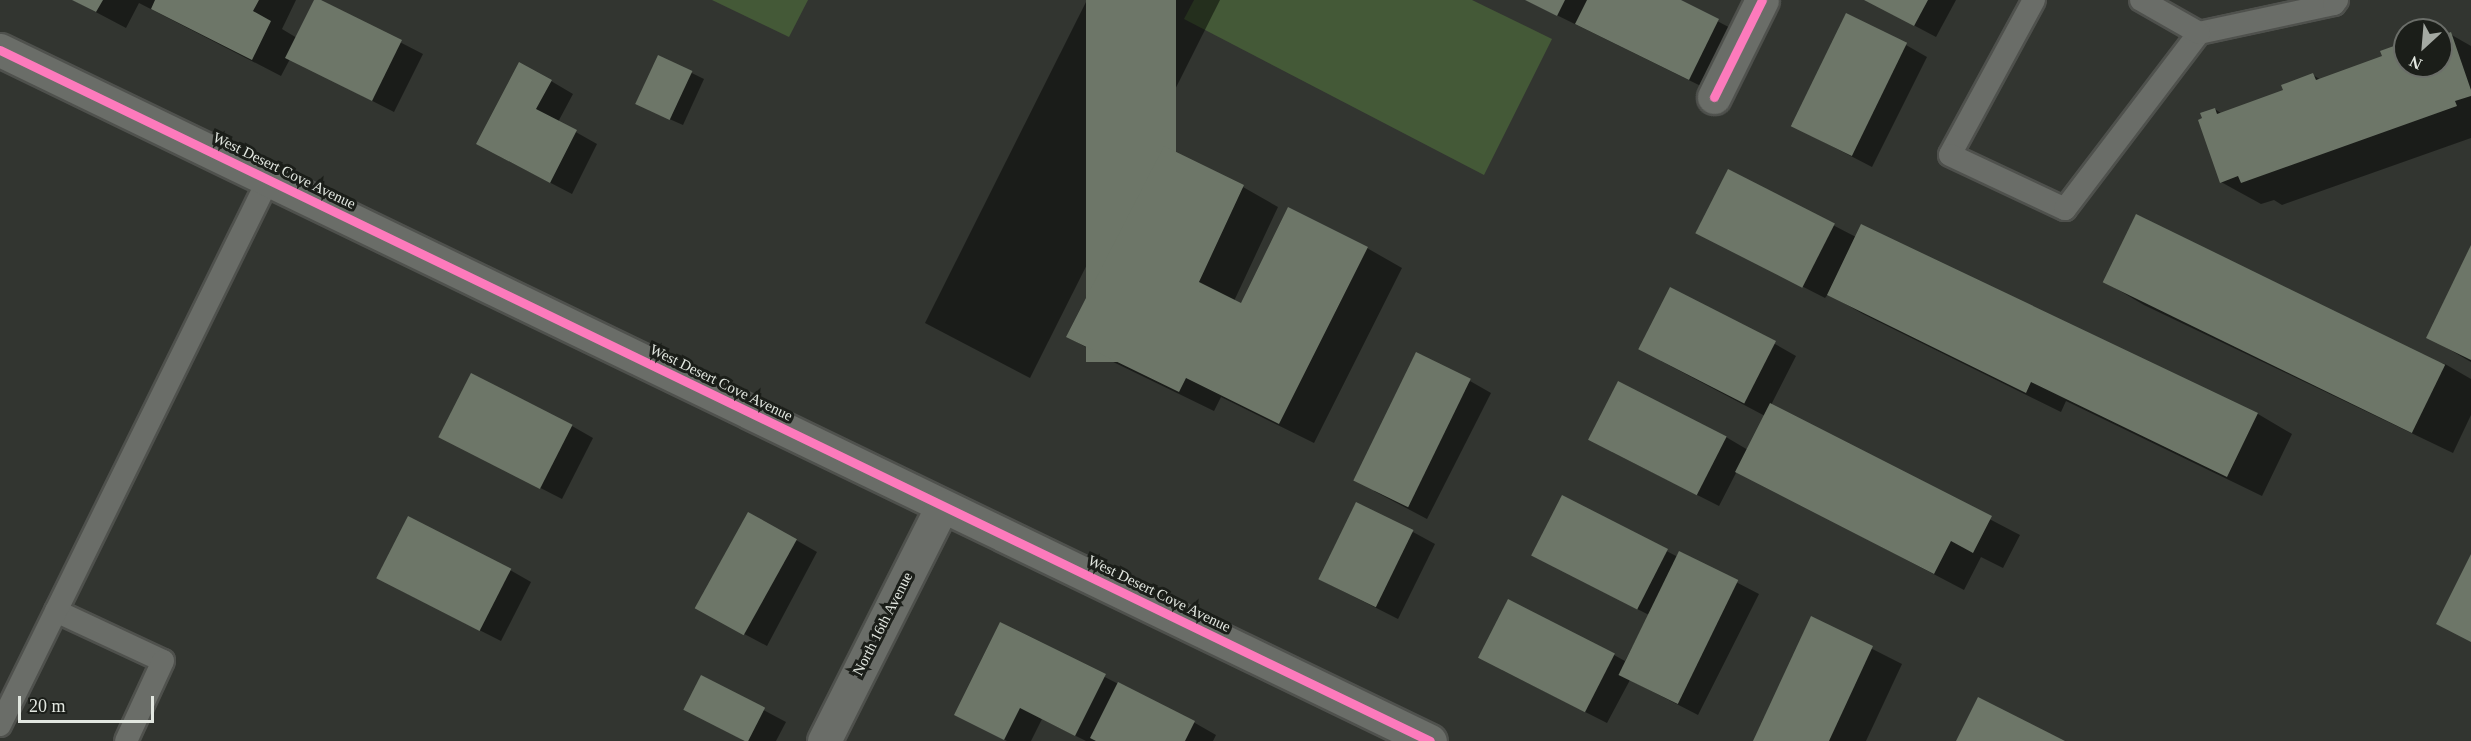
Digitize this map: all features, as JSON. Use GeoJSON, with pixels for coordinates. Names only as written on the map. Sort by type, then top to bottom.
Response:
{"type":"FeatureCollection","features":[{"type":"Feature","properties":{"kind":"street"},"geometry":{"type":"LineString","coordinates":[[1714,97],[1762,0]]}},
{"type":"Feature","properties":{"kind":"street","name":"West Desert Cove Avenue"},"geometry":{"type":"LineString","coordinates":[[0,50],[1430,741]]}},
{"type":"Feature","properties":{"kind":"street","name":"North 16th Avenue"},"geometry":{"type":"LineString","coordinates":[[824,741],[942,506]]}},
{"type":"Feature","properties":{"kind":"lane"},"geometry":{"type":"LineString","coordinates":[[2034,0],[1950,155],[2065,209],[2199,33],[2334,4],[2337,0]]}},
{"type":"Feature","properties":{"kind":"lane"},"geometry":{"type":"LineString","coordinates":[[2141,0],[2199,33]]}},
{"type":"Feature","properties":{"kind":"lane"},"geometry":{"type":"LineString","coordinates":[[0,725],[268,180]]}},
{"type":"Feature","properties":{"kind":"lane"},"geometry":{"type":"LineString","coordinates":[[56,611],[163,661],[126,741]]}},
{"type":"Feature","properties":{"kind":"green space"},"geometry":{"type":"Polygon","coordinates":[[[712,0],[808,0],[789,37],[712,0]]]}},
{"type":"Feature","properties":{"kind":"green space"},"geometry":{"type":"Polygon","coordinates":[[[1194,0],[1472,0],[1552,39],[1484,175],[1184,19],[1194,0]]]}},
{"type":"Feature","properties":{"kind":"building"},"geometry":{"type":"Polygon","coordinates":[[[72,0],[103,0],[96,12],[72,0]]]}},
{"type":"Feature","properties":{"kind":"building"},"geometry":{"type":"Polygon","coordinates":[[[155,0],[259,0],[253,11],[271,21],[252,60],[151,9],[155,0]]]}},
{"type":"Feature","properties":{"kind":"building"},"geometry":{"type":"Polygon","coordinates":[[[314,0],[321,0],[402,40],[372,101],[285,58],[314,0]]]}},
{"type":"Feature","properties":{"kind":"building"},"geometry":{"type":"Polygon","coordinates":[[[1086,0],[1176,0],[1176,362],[1086,362],[1086,0]]]}},
{"type":"Feature","properties":{"kind":"building"},"geometry":{"type":"Polygon","coordinates":[[[1525,0],[1565,0],[1557,16],[1525,0]]]}},
{"type":"Feature","properties":{"kind":"building"},"geometry":{"type":"Polygon","coordinates":[[[1587,0],[1681,0],[1719,19],[1689,80],[1575,24],[1587,0]]]}},
{"type":"Feature","properties":{"kind":"building"},"geometry":{"type":"Polygon","coordinates":[[[1864,0],[1928,0],[1914,26],[1864,0]]]}},
{"type":"Feature","properties":{"kind":"building"},"geometry":{"type":"Polygon","coordinates":[[[1846,13],[1907,43],[1852,156],[1791,126],[1846,13]]]}},
{"type":"Feature","properties":{"kind":"building"},"geometry":{"type":"Polygon","coordinates":[[[2453,38],[2471,96],[2455,101],[2457,106],[2241,183],[2238,176],[2220,183],[2198,120],[2202,118],[2200,113],[2215,108],[2217,114],[2283,90],[2281,85],[2313,73],[2316,80],[2382,56],[2380,51],[2393,46],[2393,78],[2453,78],[2453,38]]]}},
{"type":"Feature","properties":{"kind":"building"},"geometry":{"type":"Polygon","coordinates":[[[658,55],[692,71],[670,120],[635,104],[658,55]]]}},
{"type":"Feature","properties":{"kind":"building"},"geometry":{"type":"Polygon","coordinates":[[[519,62],[552,80],[536,109],[577,130],[550,183],[476,144],[519,62]]]}},
{"type":"Feature","properties":{"kind":"building"},"geometry":{"type":"Polygon","coordinates":[[[1164,146],[1244,185],[1199,282],[1241,303],[1288,207],[1368,247],[1279,424],[1186,378],[1179,392],[1066,337],[1164,146]]]}},
{"type":"Feature","properties":{"kind":"building"},"geometry":{"type":"Polygon","coordinates":[[[1728,169],[1835,223],[1802,288],[1695,233],[1728,169]]]}},
{"type":"Feature","properties":{"kind":"building"},"geometry":{"type":"Polygon","coordinates":[[[2136,214],[2445,365],[2412,433],[2103,282],[2136,214]]]}},
{"type":"Feature","properties":{"kind":"building"},"geometry":{"type":"Polygon","coordinates":[[[1861,224],[2258,413],[2227,477],[2031,382],[2026,393],[1827,295],[1861,224]]]}},
{"type":"Feature","properties":{"kind":"building"},"geometry":{"type":"Polygon","coordinates":[[[2471,245],[2471,360],[2426,338],[2471,245]]]}},
{"type":"Feature","properties":{"kind":"building"},"geometry":{"type":"Polygon","coordinates":[[[1670,287],[1776,341],[1744,403],[1638,349],[1670,287]]]}},
{"type":"Feature","properties":{"kind":"building"},"geometry":{"type":"Polygon","coordinates":[[[1416,352],[1471,379],[1408,507],[1353,481],[1416,352]]]}},
{"type":"Feature","properties":{"kind":"building"},"geometry":{"type":"Polygon","coordinates":[[[471,373],[573,425],[540,489],[438,437],[471,373]]]}},
{"type":"Feature","properties":{"kind":"building"},"geometry":{"type":"Polygon","coordinates":[[[1618,381],[1727,436],[1697,495],[1588,440],[1618,381]]]}},
{"type":"Feature","properties":{"kind":"building"},"geometry":{"type":"Polygon","coordinates":[[[1770,403],[1992,516],[1973,553],[1951,541],[1934,574],[1735,472],[1770,403]]]}},
{"type":"Feature","properties":{"kind":"building"},"geometry":{"type":"Polygon","coordinates":[[[1562,495],[1668,549],[1637,610],[1531,556],[1562,495]]]}},
{"type":"Feature","properties":{"kind":"building"},"geometry":{"type":"Polygon","coordinates":[[[1356,502],[1414,530],[1376,607],[1318,579],[1356,502]]]}},
{"type":"Feature","properties":{"kind":"building"},"geometry":{"type":"Polygon","coordinates":[[[748,512],[797,539],[744,635],[695,608],[748,512]]]}},
{"type":"Feature","properties":{"kind":"building"},"geometry":{"type":"Polygon","coordinates":[[[408,516],[511,569],[480,631],[376,578],[408,516]]]}},
{"type":"Feature","properties":{"kind":"building"},"geometry":{"type":"Polygon","coordinates":[[[1679,551],[1738,580],[1678,704],[1619,675],[1679,551]]]}},
{"type":"Feature","properties":{"kind":"building"},"geometry":{"type":"Polygon","coordinates":[[[2471,554],[2471,642],[2436,624],[2471,554]]]}},
{"type":"Feature","properties":{"kind":"building"},"geometry":{"type":"Polygon","coordinates":[[[1508,599],[1615,653],[1585,712],[1478,658],[1508,599]]]}},
{"type":"Feature","properties":{"kind":"building"},"geometry":{"type":"Polygon","coordinates":[[[1811,616],[1873,646],[1829,741],[1753,741],[1811,616]]]}},
{"type":"Feature","properties":{"kind":"building"},"geometry":{"type":"Polygon","coordinates":[[[1000,622],[1106,674],[1075,736],[1020,708],[1004,740],[954,715],[1000,622]]]}},
{"type":"Feature","properties":{"kind":"building"},"geometry":{"type":"Polygon","coordinates":[[[701,675],[765,708],[748,741],[683,710],[701,675]]]}},
{"type":"Feature","properties":{"kind":"building"},"geometry":{"type":"Polygon","coordinates":[[[1118,682],[1195,721],[1185,741],[1096,741],[1090,738],[1118,682]]]}},
{"type":"Feature","properties":{"kind":"building"},"geometry":{"type":"Polygon","coordinates":[[[1978,697],[2065,741],[1956,741],[1978,697]]]}},
{"type":"Feature","properties":{"kind":"cycle path"},"geometry":{"type":"LineString","coordinates":[[1714,97],[1762,0]]}},
{"type":"Feature","properties":{"kind":"cycle path"},"geometry":{"type":"LineString","coordinates":[[0,50],[1430,741]]}}]}
